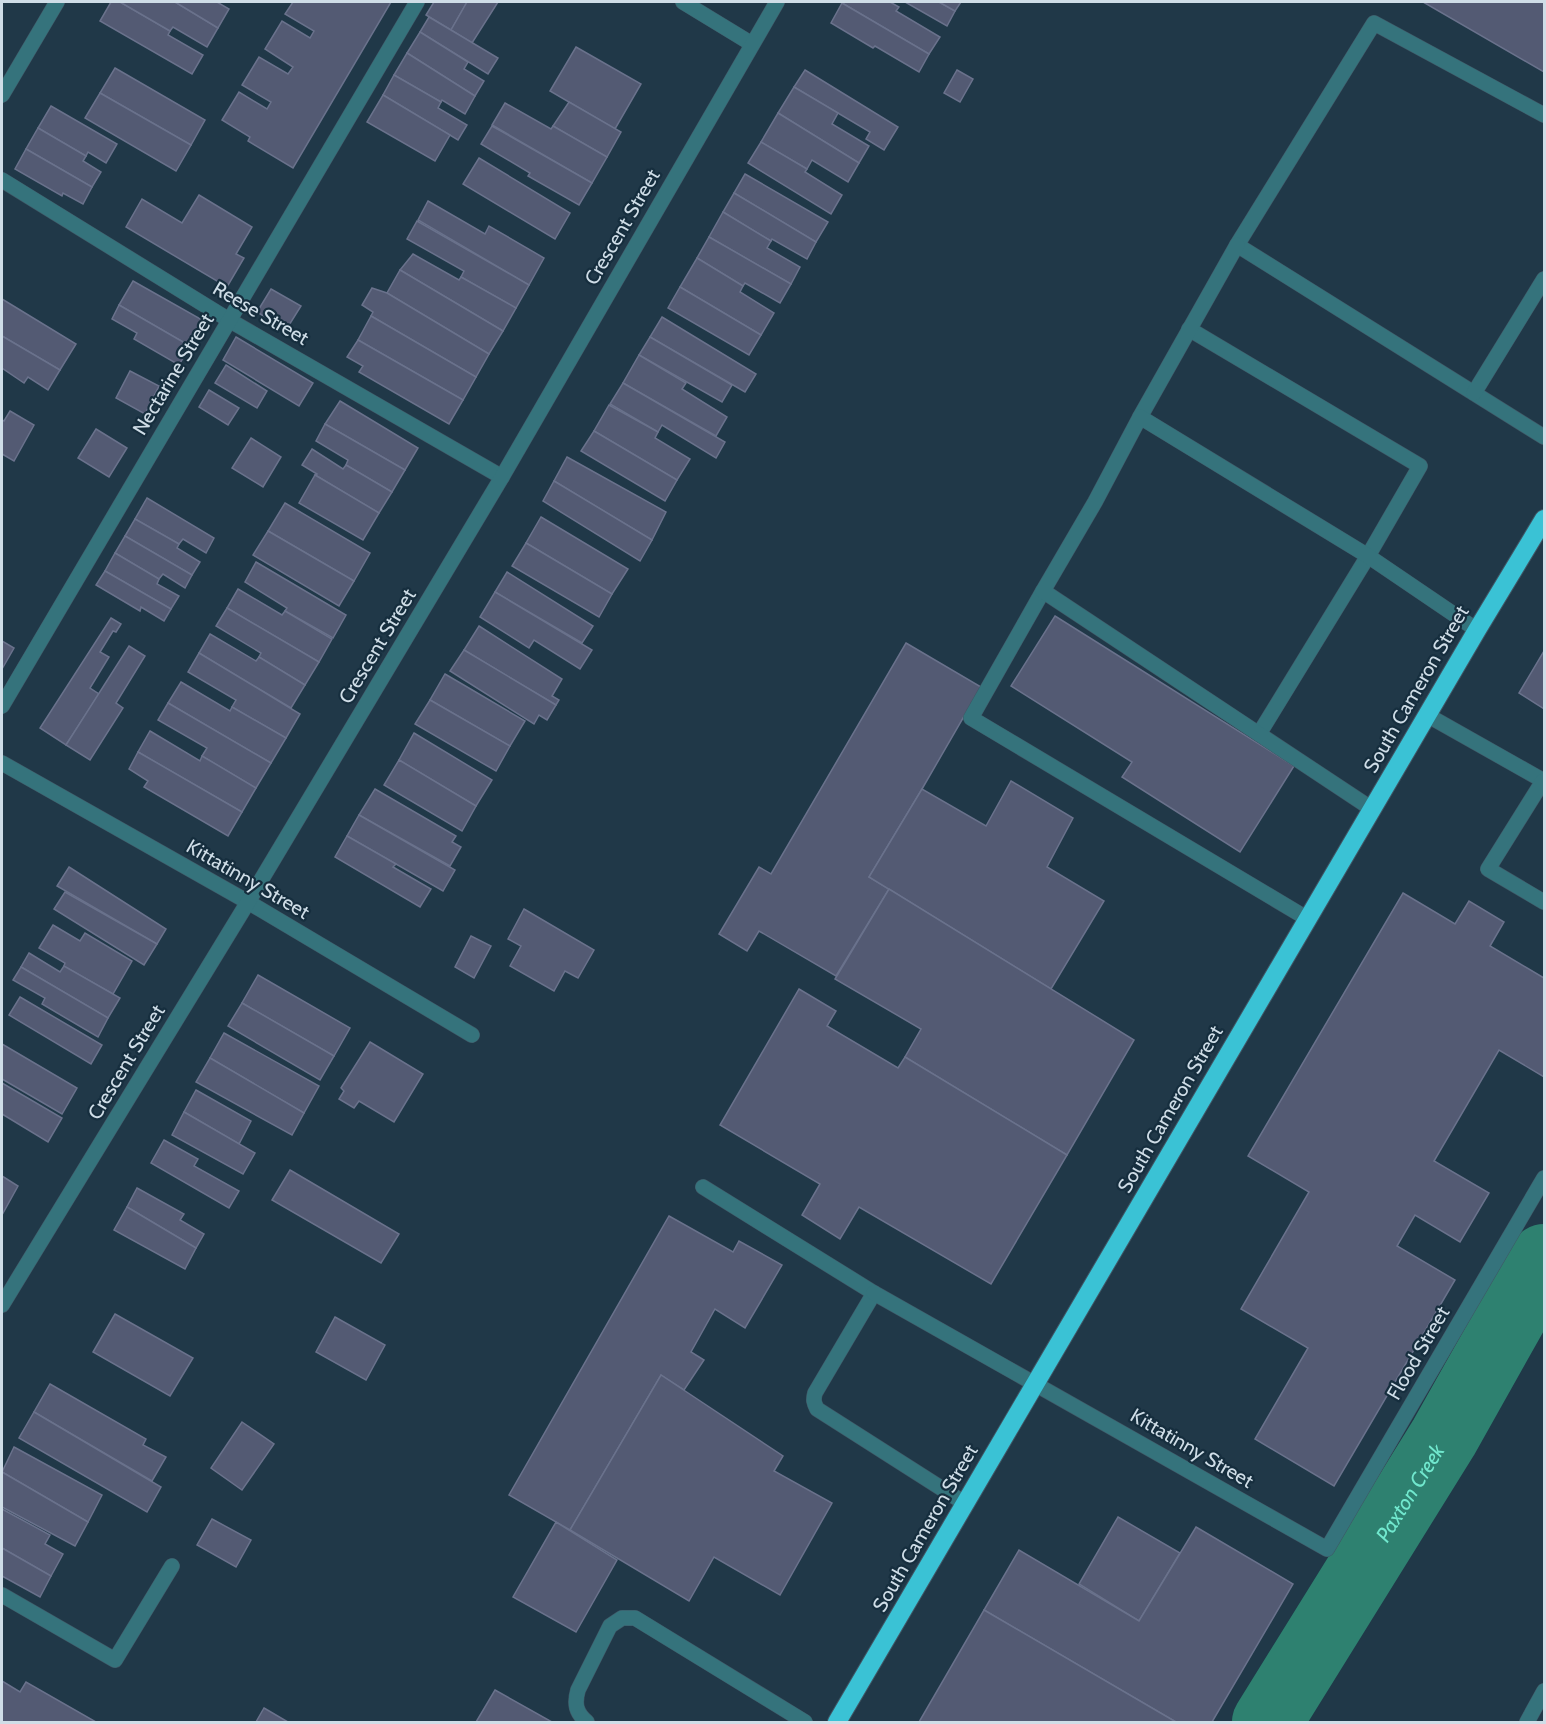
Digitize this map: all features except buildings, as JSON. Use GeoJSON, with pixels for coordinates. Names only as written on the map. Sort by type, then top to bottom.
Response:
{"type":"FeatureCollection","features":[{"type":"Feature","properties":{"kind":"highway","name":"South Cameron Street"},"geometry":{"type":"LineString","coordinates":[[837,1722],[1477,630],[1545,519]]}},
{"type":"Feature","properties":{"kind":"street"},"geometry":{"type":"LineString","coordinates":[[2,95],[57,2]]}},
{"type":"Feature","properties":{"kind":"street","name":"Nectarine Street"},"geometry":{"type":"LineString","coordinates":[[2,706],[417,2]]}},
{"type":"Feature","properties":{"kind":"street"},"geometry":{"type":"LineString","coordinates":[[682,2],[752,44]]}},
{"type":"Feature","properties":{"kind":"street","name":"Crescent Street"},"geometry":{"type":"LineString","coordinates":[[2,1305],[248,902],[502,477],[777,2]]}},
{"type":"Feature","properties":{"kind":"street"},"geometry":{"type":"LineString","coordinates":[[1308,919],[971,718],[1095,502],[1237,245],[1374,23],[1545,115]]}},
{"type":"Feature","properties":{"kind":"street","name":"Reese Street"},"geometry":{"type":"LineString","coordinates":[[2,180],[229,320],[502,477]]}},
{"type":"Feature","properties":{"kind":"street"},"geometry":{"type":"LineString","coordinates":[[1237,245],[1545,437]]}},
{"type":"Feature","properties":{"kind":"street"},"geometry":{"type":"LineString","coordinates":[[1474,393],[1545,279]]}},
{"type":"Feature","properties":{"kind":"street"},"geometry":{"type":"LineString","coordinates":[[1189,329],[1420,466],[1259,734]]}},
{"type":"Feature","properties":{"kind":"street"},"geometry":{"type":"LineString","coordinates":[[1140,417],[1368,556],[1477,630]]}},
{"type":"Feature","properties":{"kind":"street"},"geometry":{"type":"LineString","coordinates":[[1043,591],[1372,809]]}},
{"type":"Feature","properties":{"kind":"street"},"geometry":{"type":"LineString","coordinates":[[1427,715],[1544,781],[1488,869],[1545,902]]}},
{"type":"Feature","properties":{"kind":"street","name":"Kittatinny Street"},"geometry":{"type":"LineString","coordinates":[[2,763],[248,902],[472,1035]]}},
{"type":"Feature","properties":{"kind":"street","name":"Flood Street"},"geometry":{"type":"LineString","coordinates":[[1327,1549],[1545,1178]]}},
{"type":"Feature","properties":{"kind":"street","name":"Kittatinny Street"},"geometry":{"type":"LineString","coordinates":[[703,1187],[874,1293],[1327,1549]]}},
{"type":"Feature","properties":{"kind":"street"},"geometry":{"type":"LineString","coordinates":[[874,1293],[815,1393],[814,1404],[817,1409],[966,1504]]}},
{"type":"Feature","properties":{"kind":"street"},"geometry":{"type":"LineString","coordinates":[[2,1595],[115,1660],[172,1566]]}},
{"type":"Feature","properties":{"kind":"street"},"geometry":{"type":"LineString","coordinates":[[587,1722],[579,1715],[574,1701],[578,1690],[610,1626],[622,1618],[635,1618],[805,1722]]}},
{"type":"Feature","properties":{"kind":"street"},"geometry":{"type":"LineString","coordinates":[[1527,1722],[1545,1691]]}},
{"type":"Feature","properties":{"kind":"waterway","name":"Paxton Creek"},"geometry":{"type":"LineString","coordinates":[[1267,1722],[1444,1437],[1544,1259]]}}]}
